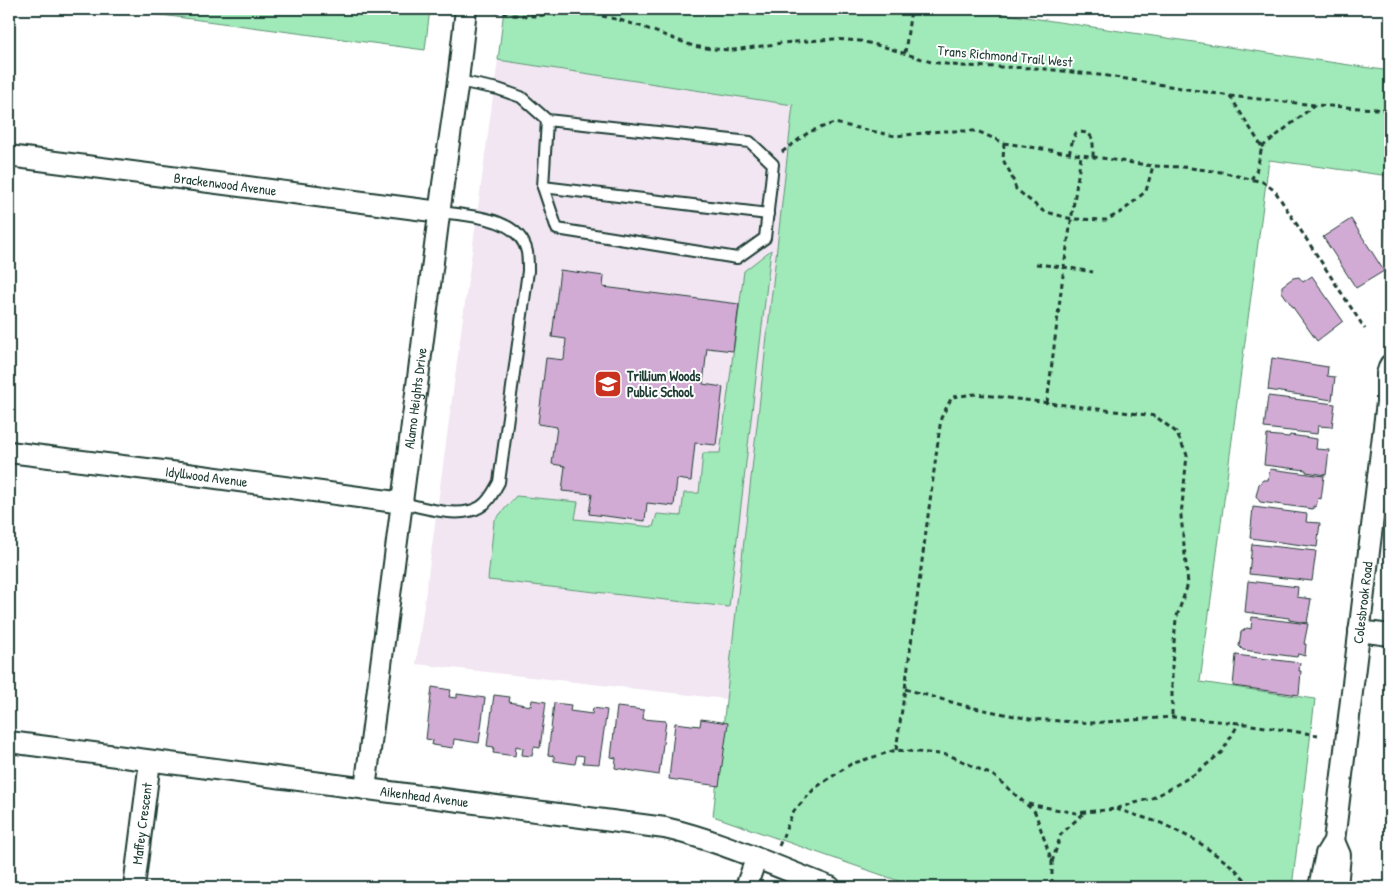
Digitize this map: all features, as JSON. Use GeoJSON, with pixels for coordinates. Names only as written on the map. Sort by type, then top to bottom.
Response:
{"type":"FeatureCollection","features":[{"type":"Feature","properties":{"kind":"street","name":"Alamo Heights Drive"},"geometry":{"type":"LineString","coordinates":[[365,789],[458,81],[475,9]]}},
{"type":"Feature","properties":{"kind":"street","name":"Brackenwood Avenue"},"geometry":{"type":"LineString","coordinates":[[9,156],[440,212]]}},
{"type":"Feature","properties":{"kind":"street","name":"Colesbrook Road"},"geometry":{"type":"LineString","coordinates":[[1319,887],[1326,854],[1334,841],[1390,366]]}},
{"type":"Feature","properties":{"kind":"street","name":"Idyllwood Avenue"},"geometry":{"type":"LineString","coordinates":[[9,452],[403,504]]}},
{"type":"Feature","properties":{"kind":"street"},"geometry":{"type":"LineString","coordinates":[[1360,630],[1390,635]]}},
{"type":"Feature","properties":{"kind":"street","name":"Aikenhead Avenue"},"geometry":{"type":"LineString","coordinates":[[9,742],[665,828],[688,833],[830,887]]}},
{"type":"Feature","properties":{"kind":"street","name":"Maffey Crescent"},"geometry":{"type":"LineString","coordinates":[[134,887],[150,761]]}},
{"type":"Feature","properties":{"kind":"street","name":"Colesbrook Road"},"geometry":{"type":"LineString","coordinates":[[1334,841],[1340,856],[1337,887]]}},
{"type":"Feature","properties":{"kind":"street"},"geometry":{"type":"LineString","coordinates":[[746,887],[756,859]]}},
{"type":"Feature","properties":{"kind":"lane"},"geometry":{"type":"LineString","coordinates":[[458,81],[498,89],[521,97],[547,120],[750,142],[772,164],[766,238],[737,258],[557,229],[543,187],[547,120]]}},
{"type":"Feature","properties":{"kind":"lane"},"geometry":{"type":"LineString","coordinates":[[543,187],[768,214]]}},
{"type":"Feature","properties":{"kind":"lane"},"geometry":{"type":"LineString","coordinates":[[403,504],[452,512],[470,511],[480,507],[490,498],[499,482],[528,271],[527,250],[519,235],[505,224],[440,212]]}},
{"type":"Feature","properties":{"kind":"path","name":"Trans Richmond Trail West"},"geometry":{"type":"LineString","coordinates":[[475,9],[512,15],[534,16],[572,12],[596,15],[634,24],[693,46],[712,49],[734,50],[782,43],[834,39],[860,41],[931,62],[961,66],[1036,68],[1108,76],[1230,96],[1390,110]]}},
{"type":"Feature","properties":{"kind":"path"},"geometry":{"type":"LineString","coordinates":[[905,53],[911,9]]}},
{"type":"Feature","properties":{"kind":"path"},"geometry":{"type":"LineString","coordinates":[[1230,96],[1262,147]]}},
{"type":"Feature","properties":{"kind":"path"},"geometry":{"type":"LineString","coordinates":[[1251,179],[1256,172],[1262,147],[1316,105]]}},
{"type":"Feature","properties":{"kind":"path"},"geometry":{"type":"LineString","coordinates":[[769,161],[809,132],[834,123],[895,136],[942,131],[976,131],[1004,143],[1093,158],[1221,172],[1262,182],[1276,191],[1364,329]]}},
{"type":"Feature","properties":{"kind":"path"},"geometry":{"type":"LineString","coordinates":[[1069,154],[1072,139],[1076,133],[1084,132],[1089,134],[1094,140],[1093,158]]}},
{"type":"Feature","properties":{"kind":"path"},"geometry":{"type":"LineString","coordinates":[[1004,143],[1003,160],[1011,174],[1016,189],[1043,211],[1072,219],[1106,220],[1123,210],[1146,191],[1154,166]]}},
{"type":"Feature","properties":{"kind":"path"},"geometry":{"type":"LineString","coordinates":[[1047,403],[1080,155]]}},
{"type":"Feature","properties":{"kind":"path"},"geometry":{"type":"LineString","coordinates":[[1036,264],[1093,272]]}},
{"type":"Feature","properties":{"kind":"path"},"geometry":{"type":"LineString","coordinates":[[896,750],[941,418],[952,397],[976,394],[1155,416],[1176,432],[1187,456],[1181,516],[1188,584],[1176,619],[1172,665],[1172,717]]}},
{"type":"Feature","properties":{"kind":"path"},"geometry":{"type":"LineString","coordinates":[[905,689],[969,707],[1030,719],[1092,723],[1172,717],[1239,723],[1318,735]]}},
{"type":"Feature","properties":{"kind":"path"},"geometry":{"type":"LineString","coordinates":[[1026,804],[1076,813],[1115,809],[1155,797],[1195,774],[1222,752],[1239,723]]}},
{"type":"Feature","properties":{"kind":"path"},"geometry":{"type":"LineString","coordinates":[[778,848],[793,812],[815,788],[851,764],[896,750],[949,755],[994,776],[1035,812],[1052,862]]}},
{"type":"Feature","properties":{"kind":"path"},"geometry":{"type":"LineString","coordinates":[[1115,809],[1161,823],[1197,841],[1233,867],[1252,887]]}},
{"type":"Feature","properties":{"kind":"path"},"geometry":{"type":"LineString","coordinates":[[1052,887],[1052,862],[1061,834],[1085,812]]}},
{"type":"Feature","properties":{"kind":"shaded area","name":"Trillium Woods Public School"},"geometry":{"type":"Polygon","coordinates":[[[498,60],[793,105],[726,699],[416,664],[498,60]]]}},
{"type":"Feature","properties":{"kind":"green space"},"geometry":{"type":"Polygon","coordinates":[[[116,9],[430,9],[425,50],[116,9]]]}},
{"type":"Feature","properties":{"kind":"green space"},"geometry":{"type":"Polygon","coordinates":[[[504,9],[971,9],[1390,71],[1390,176],[1269,160],[1200,682],[1315,699],[1292,887],[916,887],[713,816],[793,105],[498,60],[504,9]]]}},
{"type":"Feature","properties":{"kind":"green space"},"geometry":{"type":"Polygon","coordinates":[[[771,250],[729,607],[488,580],[494,521],[516,496],[578,502],[575,519],[653,527],[657,514],[681,516],[684,493],[699,493],[703,453],[720,453],[744,271],[771,250]]]}},
{"type":"Feature","properties":{"kind":"building"},"geometry":{"type":"Polygon","coordinates":[[[1386,218],[1390,218],[1390,278],[1388,278],[1386,218]]]}},
{"type":"Feature","properties":{"kind":"building"},"geometry":{"type":"Polygon","coordinates":[[[1351,219],[1384,271],[1356,288],[1323,237],[1351,219]]]}},
{"type":"Feature","properties":{"kind":"building","name":"Trillium Woods Public School"},"geometry":{"type":"Polygon","coordinates":[[[560,270],[604,276],[603,287],[739,304],[733,351],[707,348],[703,384],[723,387],[716,445],[695,443],[691,481],[677,479],[674,506],[647,503],[645,521],[589,514],[592,494],[562,491],[565,466],[552,464],[557,427],[538,424],[546,358],[564,360],[566,339],[552,337],[560,270]]]}},
{"type":"Feature","properties":{"kind":"building"},"geometry":{"type":"Polygon","coordinates":[[[1312,276],[1343,321],[1317,341],[1282,292],[1282,286],[1293,278],[1299,277],[1303,282],[1312,276]]]}},
{"type":"Feature","properties":{"kind":"building"},"geometry":{"type":"Polygon","coordinates":[[[1272,358],[1328,367],[1327,376],[1335,377],[1332,400],[1268,390],[1272,358]]]}},
{"type":"Feature","properties":{"kind":"building"},"geometry":{"type":"Polygon","coordinates":[[[1268,396],[1335,404],[1332,427],[1318,426],[1317,434],[1264,428],[1268,396]]]}},
{"type":"Feature","properties":{"kind":"building"},"geometry":{"type":"Polygon","coordinates":[[[1267,435],[1289,437],[1290,435],[1317,439],[1316,449],[1329,450],[1326,475],[1306,472],[1306,470],[1264,465],[1267,435]]]}},
{"type":"Feature","properties":{"kind":"building"},"geometry":{"type":"Polygon","coordinates":[[[1270,469],[1324,476],[1321,499],[1318,498],[1316,507],[1313,506],[1313,509],[1260,502],[1256,496],[1259,484],[1263,480],[1268,480],[1270,469]]]}},
{"type":"Feature","properties":{"kind":"building"},"geometry":{"type":"Polygon","coordinates":[[[1253,507],[1307,514],[1306,522],[1320,523],[1317,547],[1250,538],[1253,507]]]}},
{"type":"Feature","properties":{"kind":"building"},"geometry":{"type":"Polygon","coordinates":[[[1252,544],[1316,551],[1312,581],[1249,574],[1252,544]]]}},
{"type":"Feature","properties":{"kind":"building"},"geometry":{"type":"Polygon","coordinates":[[[1248,581],[1298,587],[1297,597],[1311,599],[1307,623],[1289,620],[1289,618],[1245,612],[1248,581]]]}},
{"type":"Feature","properties":{"kind":"building"},"geometry":{"type":"Polygon","coordinates":[[[1252,617],[1308,624],[1304,644],[1306,644],[1305,656],[1298,654],[1297,657],[1243,650],[1239,646],[1241,632],[1247,628],[1251,629],[1252,617]]]}},
{"type":"Feature","properties":{"kind":"building"},"geometry":{"type":"Polygon","coordinates":[[[1236,655],[1300,663],[1299,695],[1233,686],[1236,655]]]}},
{"type":"Feature","properties":{"kind":"building"},"geometry":{"type":"Polygon","coordinates":[[[432,687],[451,690],[449,697],[457,698],[457,694],[485,698],[479,743],[454,739],[453,748],[432,745],[433,740],[426,739],[432,687]]]}},
{"type":"Feature","properties":{"kind":"building"},"geometry":{"type":"Polygon","coordinates":[[[494,695],[510,697],[509,702],[531,706],[532,700],[546,702],[540,748],[534,747],[532,756],[522,755],[523,748],[516,746],[515,756],[493,753],[494,747],[487,746],[494,695]]]}},
{"type":"Feature","properties":{"kind":"building"},"geometry":{"type":"Polygon","coordinates":[[[554,703],[571,705],[570,711],[592,714],[593,708],[607,710],[599,764],[583,763],[584,756],[577,755],[575,764],[554,761],[554,756],[548,755],[554,703]]]}},
{"type":"Feature","properties":{"kind":"building"},"geometry":{"type":"Polygon","coordinates":[[[617,707],[644,710],[643,719],[666,721],[659,775],[615,768],[616,758],[611,757],[617,707]]]}},
{"type":"Feature","properties":{"kind":"building"},"geometry":{"type":"Polygon","coordinates":[[[701,719],[728,723],[719,786],[669,779],[675,723],[700,726],[701,719]]]}},
{"type":"Feature","properties":{"kind":"place","name":"Trillium Woods Public School"},"geometry":{"type":"Point","coordinates":[608,384]}}]}
